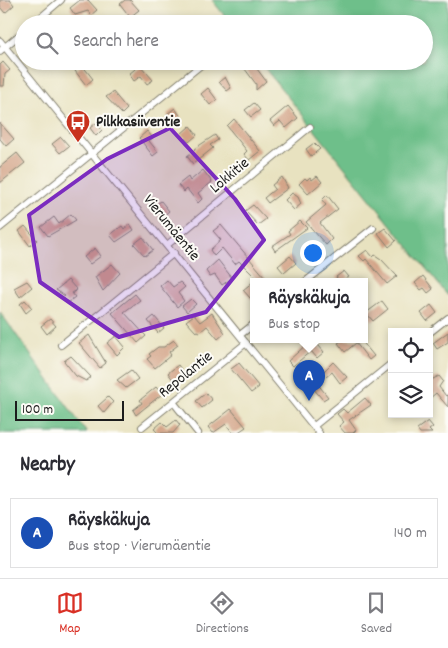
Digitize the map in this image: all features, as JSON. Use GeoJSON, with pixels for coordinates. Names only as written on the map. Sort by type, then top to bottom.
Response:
{"type":"FeatureCollection","features":[{"type":"Feature","properties":{"kind":"street"},"geometry":{"type":"LineString","coordinates":[[44,15],[61,0]]}},
{"type":"Feature","properties":{"kind":"street"},"geometry":{"type":"LineString","coordinates":[[2,49],[15,38]]}},
{"type":"Feature","properties":{"kind":"street","name":"Vierumäentie"},"geometry":{"type":"LineString","coordinates":[[0,41],[2,49],[15,64]]}},
{"type":"Feature","properties":{"kind":"street","name":"Vierumäentie"},"geometry":{"type":"LineString","coordinates":[[20,70],[174,253],[320,433]]}},
{"type":"Feature","properties":{"kind":"street"},"geometry":{"type":"LineString","coordinates":[[0,228],[93,155],[195,70]]}},
{"type":"Feature","properties":{"kind":"street","name":"Lokkitie"},"geometry":{"type":"LineString","coordinates":[[167,245],[310,128]]}},
{"type":"Feature","properties":{"kind":"street"},"geometry":{"type":"LineString","coordinates":[[310,278],[373,228]]}},
{"type":"Feature","properties":{"kind":"street"},"geometry":{"type":"LineString","coordinates":[[61,345],[174,253]]}},
{"type":"Feature","properties":{"kind":"street"},"geometry":{"type":"LineString","coordinates":[[433,330],[448,318]]}},
{"type":"Feature","properties":{"kind":"street"},"geometry":{"type":"LineString","coordinates":[[240,335],[250,327]]}},
{"type":"Feature","properties":{"kind":"street","name":"Repolantie"},"geometry":{"type":"LineString","coordinates":[[142,427],[246,343]]}},
{"type":"Feature","properties":{"kind":"street"},"geometry":{"type":"LineString","coordinates":[[314,426],[388,366]]}},
{"type":"Feature","properties":{"kind":"street"},"geometry":{"type":"LineString","coordinates":[[174,403],[198,433]]}},
{"type":"Feature","properties":{"kind":"highlighted area"},"geometry":{"type":"Polygon","coordinates":[[[170,128],[235,199],[264,240],[206,312],[119,337],[40,282],[29,215],[107,159],[170,128]]]}},
{"type":"Feature","properties":{"kind":"green space"},"geometry":{"type":"Polygon","coordinates":[[[212,0],[448,0],[448,296],[266,70],[433,70],[433,15],[224,15],[212,0]]]}},
{"type":"Feature","properties":{"kind":"green space"},"geometry":{"type":"Polygon","coordinates":[[[0,312],[87,433],[0,433],[0,312]]]}},
{"type":"Feature","properties":{"kind":"building"},"geometry":{"type":"Polygon","coordinates":[[[0,0],[10,0],[14,5],[5,13],[0,7],[0,0]]]}},
{"type":"Feature","properties":{"kind":"building"},"geometry":{"type":"Polygon","coordinates":[[[80,0],[88,0],[97,10],[91,15],[88,11],[75,15],[70,8],[80,0]]]}},
{"type":"Feature","properties":{"kind":"building"},"geometry":{"type":"Polygon","coordinates":[[[125,0],[130,0],[139,10],[133,15],[128,15],[120,4],[125,0]]]}},
{"type":"Feature","properties":{"kind":"building"},"geometry":{"type":"Polygon","coordinates":[[[3,62],[10,70],[5,74],[4,86],[0,86],[0,65],[3,62]]]}},
{"type":"Feature","properties":{"kind":"building"},"geometry":{"type":"Polygon","coordinates":[[[86,70],[93,79],[86,85],[75,71],[86,70]]]}},
{"type":"Feature","properties":{"kind":"building"},"geometry":{"type":"Polygon","coordinates":[[[134,70],[144,70],[153,80],[147,84],[141,76],[134,81],[129,74],[134,70]]]}},
{"type":"Feature","properties":{"kind":"building"},"geometry":{"type":"Polygon","coordinates":[[[246,70],[258,70],[266,81],[256,90],[256,84],[246,70]]]}},
{"type":"Feature","properties":{"kind":"building"},"geometry":{"type":"Polygon","coordinates":[[[225,77],[231,88],[227,91],[219,82],[225,77]]]}},
{"type":"Feature","properties":{"kind":"building"},"geometry":{"type":"Polygon","coordinates":[[[208,88],[217,100],[210,105],[201,94],[208,88]]]}},
{"type":"Feature","properties":{"kind":"building"},"geometry":{"type":"Polygon","coordinates":[[[113,92],[127,109],[122,114],[106,97],[113,92]]]}},
{"type":"Feature","properties":{"kind":"building"},"geometry":{"type":"Polygon","coordinates":[[[254,103],[260,110],[251,117],[245,110],[254,103]]]}},
{"type":"Feature","properties":{"kind":"building"},"geometry":{"type":"Polygon","coordinates":[[[288,106],[298,118],[286,128],[280,121],[274,126],[270,121],[288,106]]]}},
{"type":"Feature","properties":{"kind":"building"},"geometry":{"type":"Polygon","coordinates":[[[175,108],[181,117],[173,123],[167,114],[175,108]]]}},
{"type":"Feature","properties":{"kind":"building"},"geometry":{"type":"Polygon","coordinates":[[[234,119],[260,151],[249,160],[244,154],[247,151],[227,126],[234,119]]]}},
{"type":"Feature","properties":{"kind":"building"},"geometry":{"type":"Polygon","coordinates":[[[0,123],[14,139],[6,146],[0,139],[0,123]]]}},
{"type":"Feature","properties":{"kind":"building"},"geometry":{"type":"Polygon","coordinates":[[[96,123],[102,130],[96,136],[90,128],[96,123]]]}},
{"type":"Feature","properties":{"kind":"building"},"geometry":{"type":"Polygon","coordinates":[[[190,126],[197,135],[189,142],[181,134],[190,126]]]}},
{"type":"Feature","properties":{"kind":"building"},"geometry":{"type":"Polygon","coordinates":[[[147,131],[153,138],[149,141],[158,152],[153,156],[139,138],[147,131]]]}},
{"type":"Feature","properties":{"kind":"building"},"geometry":{"type":"Polygon","coordinates":[[[215,135],[218,140],[210,145],[213,148],[193,164],[187,156],[215,135]]]}},
{"type":"Feature","properties":{"kind":"building"},"geometry":{"type":"Polygon","coordinates":[[[61,137],[69,146],[60,153],[52,144],[61,137]]]}},
{"type":"Feature","properties":{"kind":"building"},"geometry":{"type":"Polygon","coordinates":[[[314,143],[320,149],[311,156],[306,149],[314,143]]]}},
{"type":"Feature","properties":{"kind":"building"},"geometry":{"type":"Polygon","coordinates":[[[17,153],[25,163],[0,183],[0,167],[17,153]]]}},
{"type":"Feature","properties":{"kind":"building"},"geometry":{"type":"Polygon","coordinates":[[[203,170],[212,182],[198,193],[202,199],[198,203],[187,189],[184,192],[178,185],[188,177],[190,181],[203,170]]]}},
{"type":"Feature","properties":{"kind":"building"},"geometry":{"type":"Polygon","coordinates":[[[317,176],[322,182],[308,194],[299,184],[305,178],[307,180],[310,177],[312,180],[317,176]]]}},
{"type":"Feature","properties":{"kind":"building"},"geometry":{"type":"Polygon","coordinates":[[[282,177],[288,188],[268,203],[264,198],[275,189],[272,185],[282,177]]]}},
{"type":"Feature","properties":{"kind":"building"},"geometry":{"type":"Polygon","coordinates":[[[292,193],[298,197],[301,204],[294,210],[285,200],[292,193]]]}},
{"type":"Feature","properties":{"kind":"building"},"geometry":{"type":"Polygon","coordinates":[[[327,195],[338,209],[320,223],[332,239],[326,245],[306,222],[326,205],[322,200],[327,195]]]}},
{"type":"Feature","properties":{"kind":"building"},"geometry":{"type":"Polygon","coordinates":[[[161,201],[169,211],[162,217],[154,206],[161,201]]]}},
{"type":"Feature","properties":{"kind":"building"},"geometry":{"type":"Polygon","coordinates":[[[253,205],[266,219],[258,225],[245,211],[253,205]]]}},
{"type":"Feature","properties":{"kind":"building"},"geometry":{"type":"Polygon","coordinates":[[[71,214],[76,220],[48,236],[41,227],[54,217],[59,224],[71,214]]]}},
{"type":"Feature","properties":{"kind":"building"},"geometry":{"type":"Polygon","coordinates":[[[300,221],[307,228],[275,251],[272,246],[290,234],[288,231],[300,221]]]}},
{"type":"Feature","properties":{"kind":"building"},"geometry":{"type":"Polygon","coordinates":[[[130,224],[134,230],[116,242],[110,235],[122,226],[124,229],[130,224]]]}},
{"type":"Feature","properties":{"kind":"building"},"geometry":{"type":"Polygon","coordinates":[[[221,225],[265,277],[256,278],[239,261],[235,264],[222,248],[214,256],[210,250],[221,240],[213,231],[221,225]]]}},
{"type":"Feature","properties":{"kind":"building"},"geometry":{"type":"Polygon","coordinates":[[[25,226],[37,240],[30,246],[19,231],[25,226]]]}},
{"type":"Feature","properties":{"kind":"building"},"geometry":{"type":"Polygon","coordinates":[[[385,228],[396,241],[389,247],[378,233],[385,228]]]}},
{"type":"Feature","properties":{"kind":"building"},"geometry":{"type":"Polygon","coordinates":[[[143,237],[153,250],[145,256],[134,244],[143,237]]]}},
{"type":"Feature","properties":{"kind":"building"},"geometry":{"type":"Polygon","coordinates":[[[95,248],[101,256],[90,264],[84,257],[95,248]]]}},
{"type":"Feature","properties":{"kind":"building"},"geometry":{"type":"Polygon","coordinates":[[[367,250],[373,257],[375,255],[381,259],[397,276],[387,284],[366,259],[364,261],[359,256],[367,250]]]}},
{"type":"Feature","properties":{"kind":"building"},"geometry":{"type":"Polygon","coordinates":[[[290,256],[296,263],[284,273],[278,266],[290,256]]]}},
{"type":"Feature","properties":{"kind":"building"},"geometry":{"type":"Polygon","coordinates":[[[218,260],[232,278],[222,285],[215,275],[210,277],[206,271],[218,260]]]}},
{"type":"Feature","properties":{"kind":"building"},"geometry":{"type":"Polygon","coordinates":[[[112,264],[120,273],[103,291],[95,277],[112,264]]]}},
{"type":"Feature","properties":{"kind":"building"},"geometry":{"type":"Polygon","coordinates":[[[344,271],[349,277],[337,278],[344,271]]]}},
{"type":"Feature","properties":{"kind":"building"},"geometry":{"type":"Polygon","coordinates":[[[423,276],[433,289],[428,293],[424,288],[421,290],[415,283],[423,276]]]}},
{"type":"Feature","properties":{"kind":"building"},"geometry":{"type":"Polygon","coordinates":[[[68,280],[77,290],[72,293],[75,297],[67,303],[63,298],[65,296],[56,290],[68,280]]]}},
{"type":"Feature","properties":{"kind":"building"},"geometry":{"type":"Polygon","coordinates":[[[167,280],[173,287],[180,282],[185,287],[178,293],[184,301],[177,307],[160,286],[167,280]]]}},
{"type":"Feature","properties":{"kind":"building"},"geometry":{"type":"Polygon","coordinates":[[[27,281],[32,287],[20,297],[14,288],[27,281]]]}},
{"type":"Feature","properties":{"kind":"building"},"geometry":{"type":"Polygon","coordinates":[[[250,284],[250,298],[243,290],[250,284]]]}},
{"type":"Feature","properties":{"kind":"building"},"geometry":{"type":"Polygon","coordinates":[[[135,294],[140,300],[124,312],[146,336],[138,343],[112,313],[135,294]]]}},
{"type":"Feature","properties":{"kind":"building"},"geometry":{"type":"Polygon","coordinates":[[[191,299],[196,304],[187,312],[182,306],[191,299]]]}},
{"type":"Feature","properties":{"kind":"building"},"geometry":{"type":"Polygon","coordinates":[[[25,300],[32,308],[26,313],[20,304],[25,300]]]}},
{"type":"Feature","properties":{"kind":"building"},"geometry":{"type":"Polygon","coordinates":[[[382,301],[388,309],[373,321],[368,315],[368,312],[382,301]]]}},
{"type":"Feature","properties":{"kind":"building"},"geometry":{"type":"Polygon","coordinates":[[[431,305],[437,313],[427,321],[421,313],[431,305]]]}},
{"type":"Feature","properties":{"kind":"building"},"geometry":{"type":"Polygon","coordinates":[[[212,313],[225,333],[218,339],[207,326],[200,332],[196,332],[186,321],[194,315],[200,322],[212,313]]]}},
{"type":"Feature","properties":{"kind":"building"},"geometry":{"type":"Polygon","coordinates":[[[154,316],[164,328],[158,333],[148,321],[154,316]]]}},
{"type":"Feature","properties":{"kind":"building"},"geometry":{"type":"Polygon","coordinates":[[[50,319],[56,326],[47,334],[41,326],[50,319]]]}},
{"type":"Feature","properties":{"kind":"building"},"geometry":{"type":"Polygon","coordinates":[[[448,332],[448,342],[437,349],[433,343],[448,332]]]}},
{"type":"Feature","properties":{"kind":"building"},"geometry":{"type":"Polygon","coordinates":[[[89,335],[106,363],[100,368],[79,343],[89,335]]]}},
{"type":"Feature","properties":{"kind":"building"},"geometry":{"type":"Polygon","coordinates":[[[116,336],[125,347],[117,355],[107,343],[116,336]]]}},
{"type":"Feature","properties":{"kind":"building"},"geometry":{"type":"Polygon","coordinates":[[[174,340],[178,345],[169,352],[171,355],[155,368],[147,359],[151,356],[149,354],[158,347],[164,347],[174,340]]]}},
{"type":"Feature","properties":{"kind":"building"},"geometry":{"type":"Polygon","coordinates":[[[316,343],[324,352],[317,358],[311,351],[293,366],[288,361],[307,344],[316,343]]]}},
{"type":"Feature","properties":{"kind":"building"},"geometry":{"type":"Polygon","coordinates":[[[338,343],[356,343],[345,352],[338,343]]]}},
{"type":"Feature","properties":{"kind":"building"},"geometry":{"type":"Polygon","coordinates":[[[356,343],[363,343],[374,356],[369,360],[356,343]]]}},
{"type":"Feature","properties":{"kind":"building"},"geometry":{"type":"Polygon","coordinates":[[[71,356],[91,377],[86,381],[76,376],[64,361],[71,356]]]}},
{"type":"Feature","properties":{"kind":"building"},"geometry":{"type":"Polygon","coordinates":[[[333,362],[347,377],[340,383],[332,372],[326,377],[322,373],[333,362]]]}},
{"type":"Feature","properties":{"kind":"building"},"geometry":{"type":"Polygon","coordinates":[[[239,363],[259,387],[251,393],[231,369],[239,363]]]}},
{"type":"Feature","properties":{"kind":"building"},"geometry":{"type":"Polygon","coordinates":[[[178,365],[184,373],[174,381],[168,373],[178,365]]]}},
{"type":"Feature","properties":{"kind":"building"},"geometry":{"type":"Polygon","coordinates":[[[131,370],[138,379],[126,388],[117,380],[131,370]]]}},
{"type":"Feature","properties":{"kind":"building"},"geometry":{"type":"Polygon","coordinates":[[[439,376],[443,381],[439,387],[446,396],[448,394],[448,407],[436,393],[433,396],[433,379],[439,376]]]}},
{"type":"Feature","properties":{"kind":"building"},"geometry":{"type":"Polygon","coordinates":[[[313,378],[328,397],[323,400],[313,388],[311,391],[306,385],[313,378]]]}},
{"type":"Feature","properties":{"kind":"building"},"geometry":{"type":"Polygon","coordinates":[[[156,387],[162,394],[136,415],[133,410],[142,403],[140,400],[156,387]]]}},
{"type":"Feature","properties":{"kind":"building"},"geometry":{"type":"Polygon","coordinates":[[[206,393],[212,400],[202,408],[196,401],[206,393]]]}},
{"type":"Feature","properties":{"kind":"building"},"geometry":{"type":"Polygon","coordinates":[[[108,397],[113,402],[104,413],[98,406],[108,397]]]}},
{"type":"Feature","properties":{"kind":"building"},"geometry":{"type":"Polygon","coordinates":[[[365,398],[371,405],[349,420],[356,430],[353,433],[345,433],[339,426],[344,422],[337,414],[343,409],[347,413],[365,398]]]}},
{"type":"Feature","properties":{"kind":"building"},"geometry":{"type":"Polygon","coordinates":[[[231,409],[246,427],[237,433],[233,433],[226,424],[213,433],[208,427],[231,409]]]}},
{"type":"Feature","properties":{"kind":"building"},"geometry":{"type":"Polygon","coordinates":[[[176,420],[180,425],[173,433],[158,433],[154,429],[162,422],[167,427],[176,420]]]}},
{"type":"Feature","properties":{"kind":"building"},"geometry":{"type":"Polygon","coordinates":[[[428,421],[433,427],[429,430],[432,433],[420,433],[417,429],[428,421]]]}},
{"type":"Feature","properties":{"kind":"place","name":"Pilkkasiiventie"},"geometry":{"type":"Point","coordinates":[78,143]}},
{"type":"Feature","properties":{"kind":"place","name":"Räyskäkuja"},"geometry":{"type":"Point","coordinates":[309,401]}}]}
